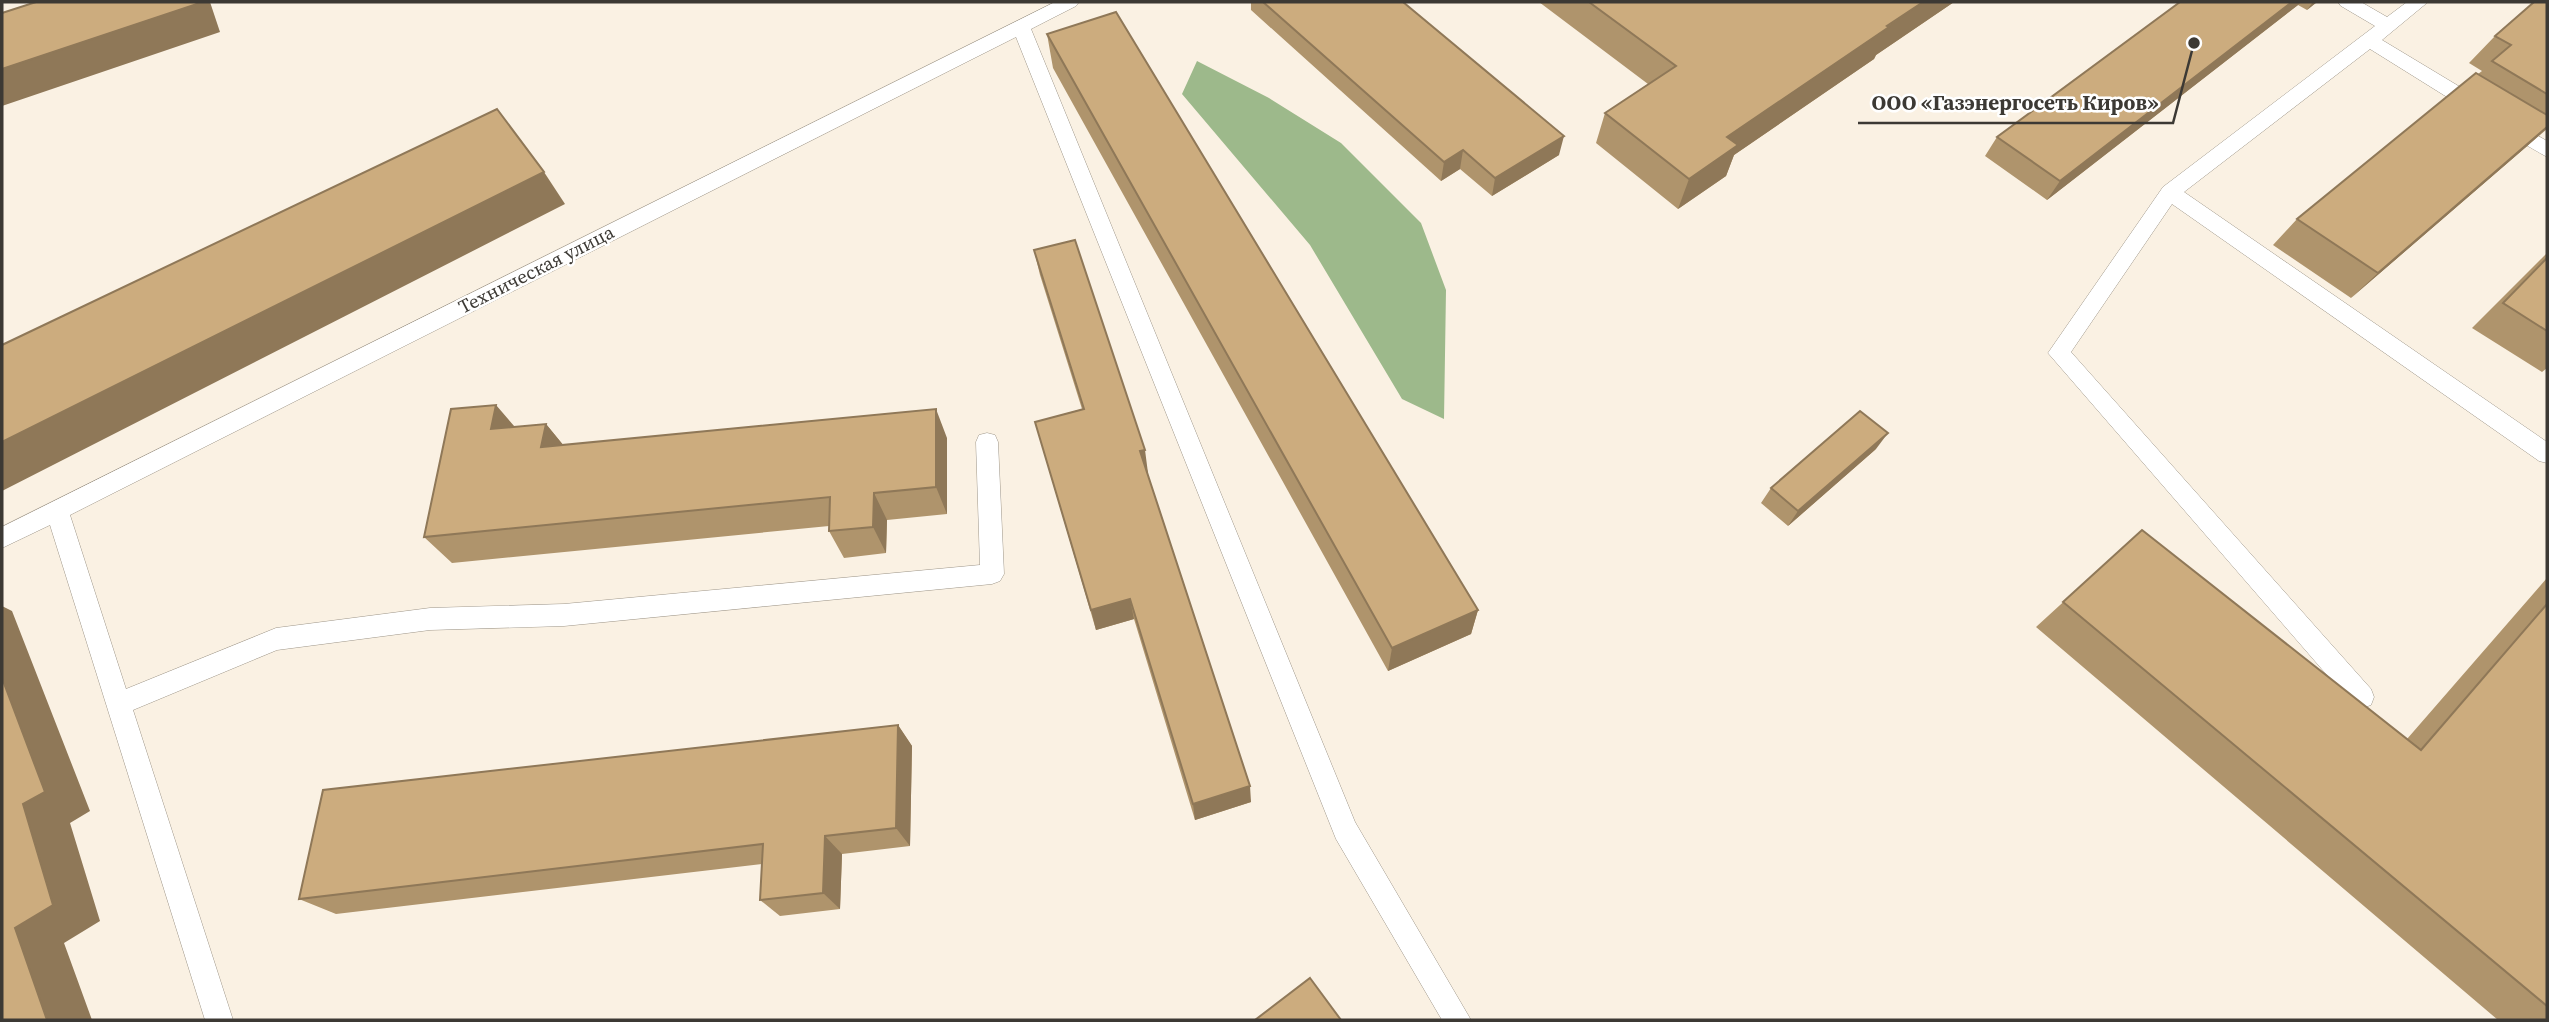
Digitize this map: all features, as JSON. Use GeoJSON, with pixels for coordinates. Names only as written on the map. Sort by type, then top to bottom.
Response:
{"type":"FeatureCollection","features":[{"type":"Feature","properties":{"kind":"lane","name":"Техническая улица"},"geometry":{"type":"LineString","coordinates":[[2,538],[1070,2]]}},
{"type":"Feature","properties":{"kind":"lane"},"geometry":{"type":"LineString","coordinates":[[2347,2],[2389,26]]}},
{"type":"Feature","properties":{"kind":"lane"},"geometry":{"type":"LineString","coordinates":[[2362,697],[2059,353],[2170,192],[2419,2]]}},
{"type":"Feature","properties":{"kind":"lane"},"geometry":{"type":"LineString","coordinates":[[1020,25],[1345,830],[1457,1020]]}},
{"type":"Feature","properties":{"kind":"lane"},"geometry":{"type":"LineString","coordinates":[[2370,41],[2547,150]]}},
{"type":"Feature","properties":{"kind":"lane"},"geometry":{"type":"LineString","coordinates":[[2170,192],[2547,454]]}},
{"type":"Feature","properties":{"kind":"lane"},"geometry":{"type":"LineString","coordinates":[[119,704],[276,639],[430,619],[564,615],[992,574],[986,442]]}},
{"type":"Feature","properties":{"kind":"lane"},"geometry":{"type":"LineString","coordinates":[[57,511],[219,1020]]}},
{"type":"Feature","properties":{"kind":"green space"},"geometry":{"type":"Polygon","coordinates":[[[1197,61],[1269,98],[1341,143],[1421,223],[1446,290],[1444,419],[1402,399],[1310,245],[1182,94],[1197,61]]]}},
{"type":"Feature","properties":{"kind":"building"},"geometry":{"type":"Polygon","coordinates":[[[36,2],[197,4],[2,69],[2,13],[36,2]]]}},
{"type":"Feature","properties":{"kind":"building"},"geometry":{"type":"Polygon","coordinates":[[[1263,2],[1403,2],[1564,136],[1495,178],[1463,150],[1444,162],[1263,2]]]}},
{"type":"Feature","properties":{"kind":"building"},"geometry":{"type":"Polygon","coordinates":[[[1589,2],[1923,2],[1727,137],[1738,145],[1689,179],[1605,113],[1676,66],[1589,2]]]}},
{"type":"Feature","properties":{"kind":"building"},"geometry":{"type":"Polygon","coordinates":[[[2180,2],[2292,2],[2060,181],[1997,137],[2180,2]]]}},
{"type":"Feature","properties":{"kind":"building"},"geometry":{"type":"Polygon","coordinates":[[[2534,2],[2547,2],[2547,94],[2492,61],[2511,45],[2495,36],[2534,2]]]}},
{"type":"Feature","properties":{"kind":"building"},"geometry":{"type":"Polygon","coordinates":[[[1116,12],[1478,610],[1392,648],[1047,34],[1116,12]]]}},
{"type":"Feature","properties":{"kind":"building"},"geometry":{"type":"Polygon","coordinates":[[[2476,73],[2547,115],[2547,127],[2378,273],[2297,219],[2476,73]]]}},
{"type":"Feature","properties":{"kind":"building"},"geometry":{"type":"Polygon","coordinates":[[[497,109],[544,172],[2,442],[2,345],[497,109]]]}},
{"type":"Feature","properties":{"kind":"building"},"geometry":{"type":"Polygon","coordinates":[[[1075,240],[1145,450],[1140,451],[1250,786],[1193,804],[1130,599],[1091,610],[1035,422],[1084,409],[1034,250],[1075,240]]]}},
{"type":"Feature","properties":{"kind":"building"},"geometry":{"type":"Polygon","coordinates":[[[2547,258],[2547,331],[2503,303],[2547,258]]]}},
{"type":"Feature","properties":{"kind":"building"},"geometry":{"type":"Polygon","coordinates":[[[496,405],[491,429],[546,424],[541,447],[936,409],[936,487],[874,493],[873,527],[829,531],[830,497],[424,537],[451,409],[496,405]]]}},
{"type":"Feature","properties":{"kind":"building"},"geometry":{"type":"Polygon","coordinates":[[[1860,411],[1888,433],[1798,511],[1771,488],[1860,411]]]}},
{"type":"Feature","properties":{"kind":"building"},"geometry":{"type":"Polygon","coordinates":[[[2142,530],[2421,750],[2547,604],[2547,1006],[2063,602],[2142,530]]]}},
{"type":"Feature","properties":{"kind":"building"},"geometry":{"type":"Polygon","coordinates":[[[2,678],[45,792],[23,804],[53,905],[15,928],[47,1020],[2,1020],[2,678]]]}},
{"type":"Feature","properties":{"kind":"building"},"geometry":{"type":"Polygon","coordinates":[[[898,725],[896,828],[825,836],[823,893],[760,900],[763,844],[299,899],[323,790],[898,725]]]}},
{"type":"Feature","properties":{"kind":"building"},"geometry":{"type":"Polygon","coordinates":[[[1310,978],[1341,1020],[1255,1020],[1310,978]]]}},
{"type":"Feature","properties":{"kind":"place","name":"ООО «Газэнергосеть Киров»"},"geometry":{"type":"Point","coordinates":[2194,43]}}]}
